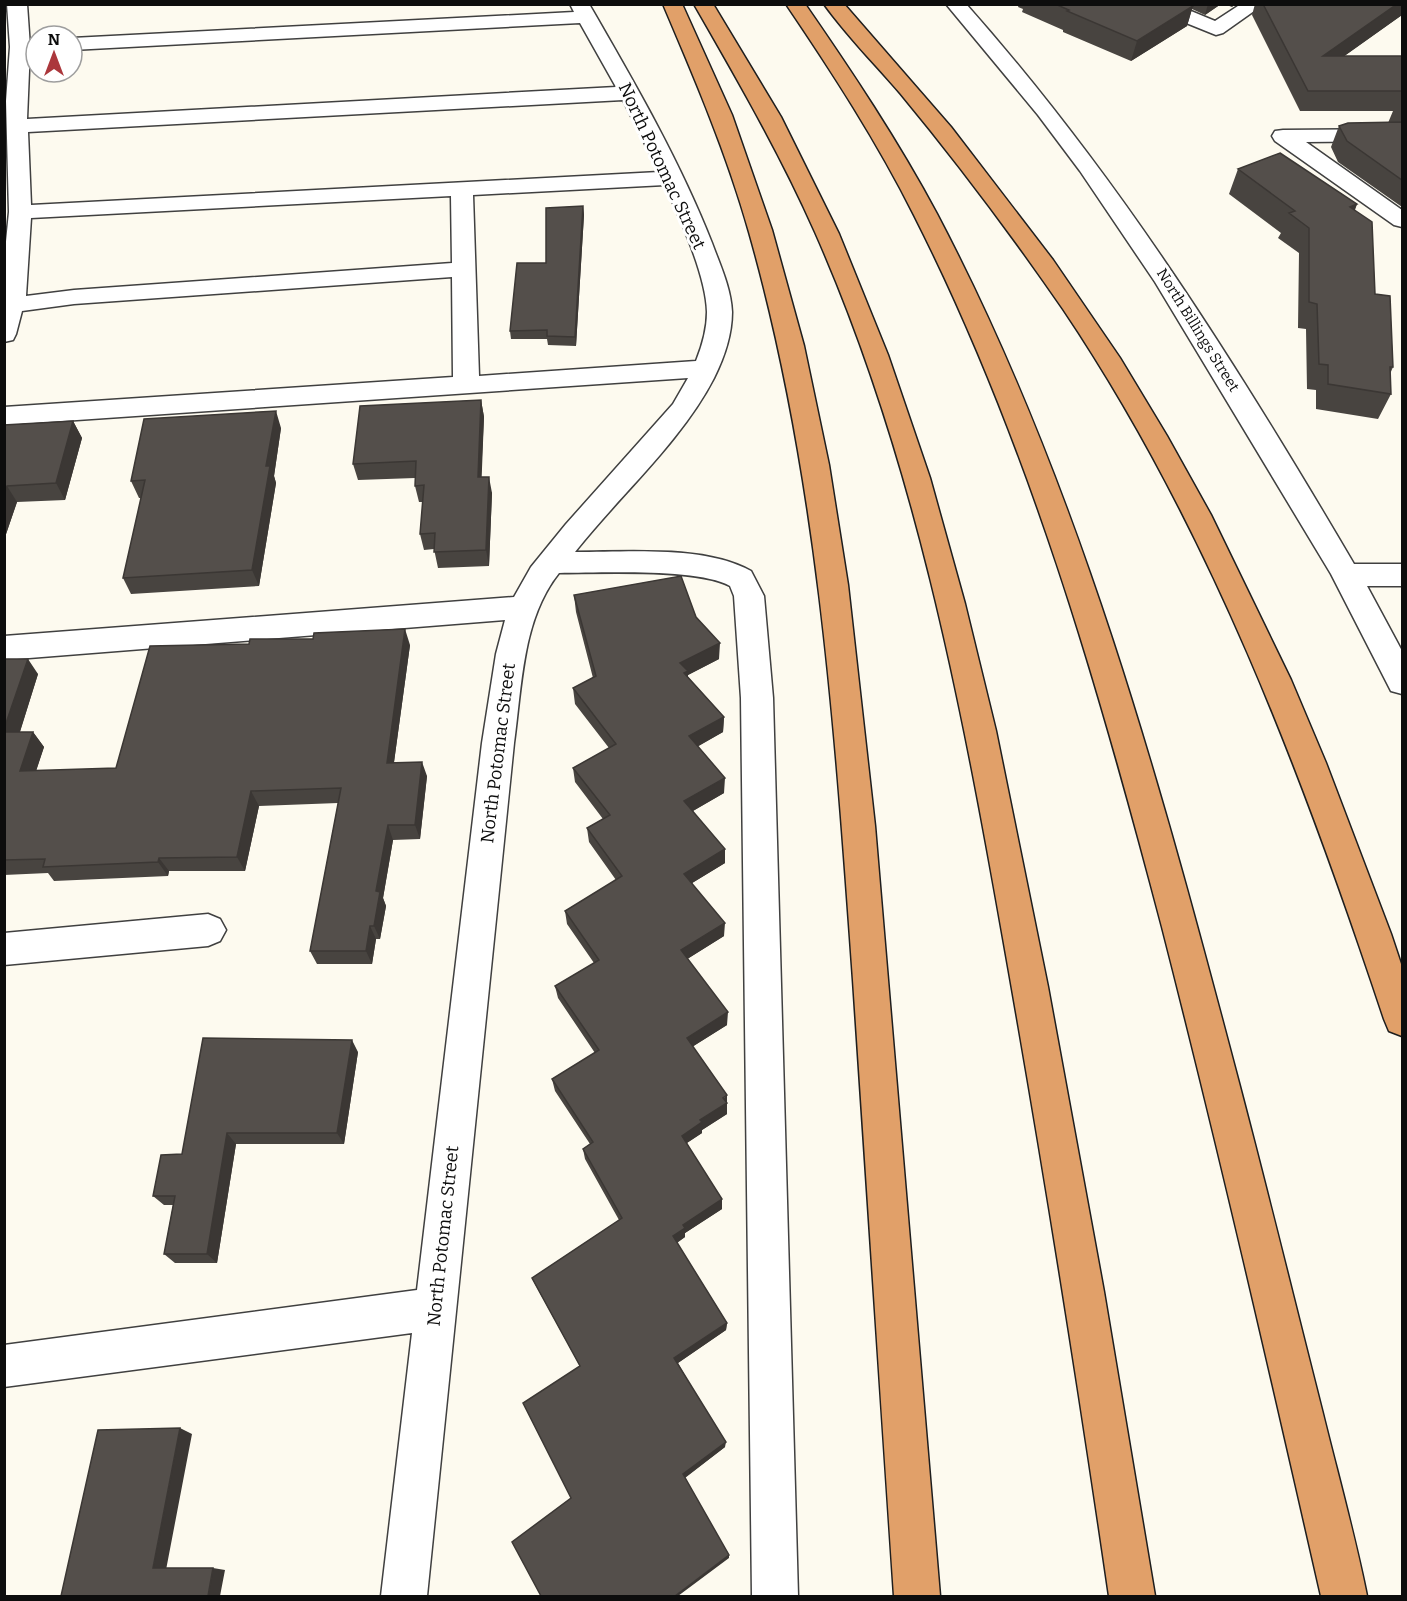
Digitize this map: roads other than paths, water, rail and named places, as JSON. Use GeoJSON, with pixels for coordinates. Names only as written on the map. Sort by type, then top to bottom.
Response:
{"type":"FeatureCollection","features":[{"type":"Feature","properties":{"kind":"highway"},"geometry":{"type":"LineString","coordinates":[[672,4],[723,116],[756,217],[786,324],[824,512],[845,676],[860,842],[917,1596]]}},
{"type":"Feature","properties":{"kind":"highway"},"geometry":{"type":"LineString","coordinates":[[703,4],[776,128],[839,260],[895,411],[947,588],[978,714],[1020,934],[1105,1417],[1132,1596]]}},
{"type":"Feature","properties":{"kind":"highway"},"geometry":{"type":"LineString","coordinates":[[795,4],[860,100],[934,232],[998,371],[1064,546],[1126,737],[1168,882],[1218,1073],[1344,1596]]}},
{"type":"Feature","properties":{"kind":"highway"},"geometry":{"type":"LineString","coordinates":[[833,4],[947,136],[1012,219],[1108,360],[1168,464],[1237,597],[1275,682],[1323,799],[1402,1019]]}},
{"type":"Feature","properties":{"kind":"street"},"geometry":{"type":"LineString","coordinates":[[17,4],[24,31]]}},
{"type":"Feature","properties":{"kind":"street"},"geometry":{"type":"LineString","coordinates":[[1156,4],[1216,29],[1255,4]]}},
{"type":"Feature","properties":{"kind":"street","name":"North Billings Street"},"geometry":{"type":"LineString","coordinates":[[961,6],[1045,112],[1129,224],[1191,317],[1345,575],[1402,682]]}},
{"type":"Feature","properties":{"kind":"street"},"geometry":{"type":"LineString","coordinates":[[84,43],[582,11]]}},
{"type":"Feature","properties":{"kind":"street","name":"North Potomac Street"},"geometry":{"type":"LineString","coordinates":[[404,1596],[501,720],[511,654],[523,608],[551,562],[674,420],[696,388],[705,369],[713,349],[718,325],[717,296],[701,244],[672,178],[629,93],[582,11]]}},
{"type":"Feature","properties":{"kind":"street"},"geometry":{"type":"LineString","coordinates":[[4,334],[11,305],[20,212],[16,100],[24,65]]}},
{"type":"Feature","properties":{"kind":"street"},"geometry":{"type":"LineString","coordinates":[[18,126],[629,93]]}},
{"type":"Feature","properties":{"kind":"street"},"geometry":{"type":"LineString","coordinates":[[1402,135],[1283,136],[1402,220]]}},
{"type":"Feature","properties":{"kind":"street"},"geometry":{"type":"LineString","coordinates":[[20,212],[672,178]]}},
{"type":"Feature","properties":{"kind":"street"},"geometry":{"type":"LineString","coordinates":[[462,189],[466,386]]}},
{"type":"Feature","properties":{"kind":"street"},"geometry":{"type":"LineString","coordinates":[[11,305],[74,297],[464,269]]}},
{"type":"Feature","properties":{"kind":"street"},"geometry":{"type":"LineString","coordinates":[[4,416],[705,369]]}},
{"type":"Feature","properties":{"kind":"street"},"geometry":{"type":"LineString","coordinates":[[551,562],[712,568],[740,578],[746,585],[749,596],[758,698],[775,1596]]}},
{"type":"Feature","properties":{"kind":"street"},"geometry":{"type":"LineString","coordinates":[[1345,575],[1402,575]]}},
{"type":"Feature","properties":{"kind":"street"},"geometry":{"type":"LineString","coordinates":[[4,648],[523,608]]}},
{"type":"Feature","properties":{"kind":"street"},"geometry":{"type":"LineString","coordinates":[[4,950],[208,930]]}},
{"type":"Feature","properties":{"kind":"street"},"geometry":{"type":"LineString","coordinates":[[4,1366],[435,1309]]}}]}
